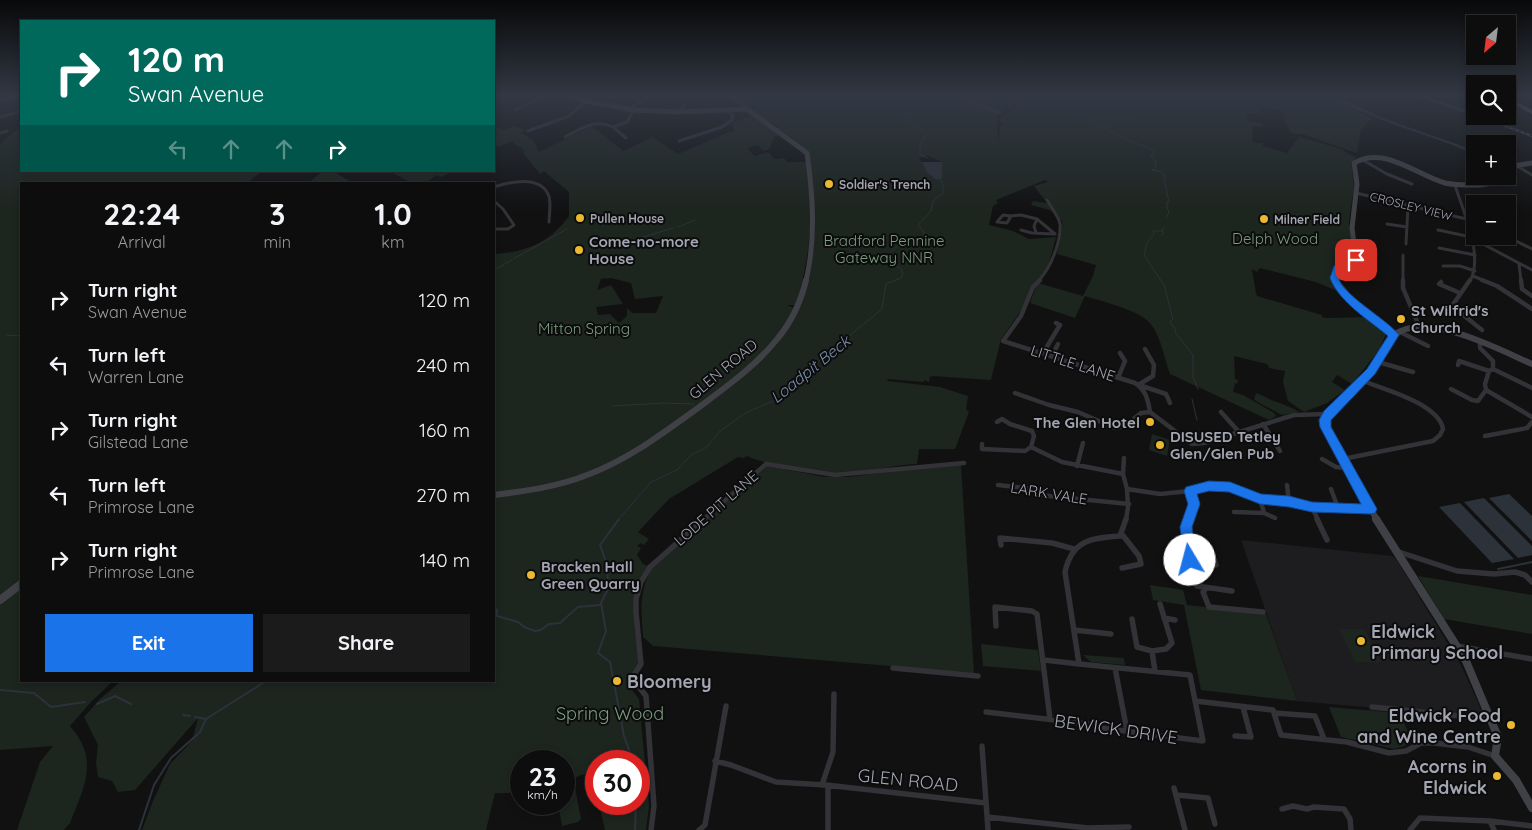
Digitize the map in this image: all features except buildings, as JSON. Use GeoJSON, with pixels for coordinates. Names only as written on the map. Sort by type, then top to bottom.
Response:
{"type":"FeatureCollection","features":[{"type":"Feature","properties":{"kind":"street"},"geometry":{"type":"LineString","coordinates":[[565,137],[570,135]]}},
{"type":"Feature","properties":{"kind":"street"},"geometry":{"type":"LineString","coordinates":[[622,135],[626,138]]}},
{"type":"Feature","properties":{"kind":"street"},"geometry":{"type":"LineString","coordinates":[[679,141],[694,135]]}},
{"type":"Feature","properties":{"kind":"street","name":"GLEN ROAD"},"geometry":{"type":"LineString","coordinates":[[495,496],[536,490],[598,471],[628,455],[727,386],[766,353],[786,328],[802,293],[812,250],[814,223],[807,153],[782,135]]}},
{"type":"Feature","properties":{"kind":"street"},"geometry":{"type":"LineString","coordinates":[[1428,346],[1396,333],[1352,300],[1334,278],[1337,268],[1356,260],[1352,228],[1357,184],[1354,163],[1360,158],[1368,156],[1392,161],[1433,179],[1455,185],[1488,185]]}},
{"type":"Feature","properties":{"kind":"street"},"geometry":{"type":"LineString","coordinates":[[1360,158],[1412,184]]}},
{"type":"Feature","properties":{"kind":"street"},"geometry":{"type":"LineString","coordinates":[[1516,167],[1532,163]]}},
{"type":"Feature","properties":{"kind":"street"},"geometry":{"type":"LineString","coordinates":[[1516,169],[1532,175]]}},
{"type":"Feature","properties":{"kind":"street"},"geometry":{"type":"LineString","coordinates":[[1392,183],[1395,177]]}},
{"type":"Feature","properties":{"kind":"street"},"geometry":{"type":"LineString","coordinates":[[495,187],[520,179],[542,188],[548,193],[550,202],[549,222]]}},
{"type":"Feature","properties":{"kind":"street"},"geometry":{"type":"LineString","coordinates":[[1455,185],[1466,219]]}},
{"type":"Feature","properties":{"kind":"street","name":"CROSLEY VIEW"},"geometry":{"type":"LineString","coordinates":[[1356,193],[1466,219]]}},
{"type":"Feature","properties":{"kind":"street"},"geometry":{"type":"LineString","coordinates":[[1047,200],[1060,223],[1056,235]]}},
{"type":"Feature","properties":{"kind":"street"},"geometry":{"type":"LineString","coordinates":[[495,202],[503,209],[514,225],[509,228],[495,229]]}},
{"type":"Feature","properties":{"kind":"street"},"geometry":{"type":"LineString","coordinates":[[1406,244],[1408,206]]}},
{"type":"Feature","properties":{"kind":"street"},"geometry":{"type":"LineString","coordinates":[[1011,216],[1015,214],[1037,219],[1056,235]]}},
{"type":"Feature","properties":{"kind":"street"},"geometry":{"type":"LineString","coordinates":[[1036,233],[1034,226],[1037,219]]}},
{"type":"Feature","properties":{"kind":"street"},"geometry":{"type":"LineString","coordinates":[[1387,224],[1407,227]]}},
{"type":"Feature","properties":{"kind":"street"},"geometry":{"type":"LineString","coordinates":[[1021,230],[1056,235]]}},
{"type":"Feature","properties":{"kind":"street"},"geometry":{"type":"LineString","coordinates":[[1438,230],[1466,238]]}},
{"type":"Feature","properties":{"kind":"street","name":"LITTLE LANE"},"geometry":{"type":"LineString","coordinates":[[1056,235],[1055,254],[1047,272],[1033,288],[1024,311],[1003,340],[1166,394],[1170,402]]}},
{"type":"Feature","properties":{"kind":"street"},"geometry":{"type":"LineString","coordinates":[[1516,241],[1532,249]]}},
{"type":"Feature","properties":{"kind":"street"},"geometry":{"type":"LineString","coordinates":[[1447,314],[1474,273],[1472,245]]}},
{"type":"Feature","properties":{"kind":"street"},"geometry":{"type":"LineString","coordinates":[[1485,245],[1532,270]]}},
{"type":"Feature","properties":{"kind":"street"},"geometry":{"type":"LineString","coordinates":[[1439,248],[1474,254]]}},
{"type":"Feature","properties":{"kind":"street"},"geometry":{"type":"LineString","coordinates":[[1403,255],[1403,288],[1419,326]]}},
{"type":"Feature","properties":{"kind":"street"},"geometry":{"type":"LineString","coordinates":[[1519,264],[1522,289],[1532,296]]}},
{"type":"Feature","properties":{"kind":"street"},"geometry":{"type":"LineString","coordinates":[[1443,266],[1460,266],[1497,286],[1532,309]]}},
{"type":"Feature","properties":{"kind":"street"},"geometry":{"type":"LineString","coordinates":[[1440,283],[1460,293]]}},
{"type":"Feature","properties":{"kind":"street"},"geometry":{"type":"LineString","coordinates":[[1452,306],[1482,330]]}},
{"type":"Feature","properties":{"kind":"street"},"geometry":{"type":"LineString","coordinates":[[1043,353],[1057,332],[1060,325],[1056,323]]}},
{"type":"Feature","properties":{"kind":"street"},"geometry":{"type":"LineString","coordinates":[[1495,756],[1498,737],[1466,662],[1370,509],[1326,427],[1325,420],[1328,414],[1363,381],[1378,362],[1396,333],[1419,326],[1444,330],[1480,342],[1532,364]]}},
{"type":"Feature","properties":{"kind":"street"},"geometry":{"type":"LineString","coordinates":[[1451,389],[1472,400],[1478,401],[1486,390],[1485,384],[1493,361],[1480,348],[1480,342]]}},
{"type":"Feature","properties":{"kind":"street"},"geometry":{"type":"LineString","coordinates":[[1052,356],[1058,344]]}},
{"type":"Feature","properties":{"kind":"street"},"geometry":{"type":"LineString","coordinates":[[1145,349],[1154,365],[1153,376],[1140,386],[1147,396],[1150,412],[1192,444],[1204,443],[1294,415],[1328,414]]}},
{"type":"Feature","properties":{"kind":"street"},"geometry":{"type":"LineString","coordinates":[[1118,378],[1125,361],[1120,354]]}},
{"type":"Feature","properties":{"kind":"street"},"geometry":{"type":"LineString","coordinates":[[1458,365],[1458,360],[1491,370],[1532,388]]}},
{"type":"Feature","properties":{"kind":"street"},"geometry":{"type":"LineString","coordinates":[[1378,362],[1414,372]]}},
{"type":"Feature","properties":{"kind":"street"},"geometry":{"type":"LineString","coordinates":[[1343,459],[1434,441],[1439,438],[1443,427],[1439,419],[1429,410],[1363,381]]}},
{"type":"Feature","properties":{"kind":"street"},"geometry":{"type":"LineString","coordinates":[[1486,390],[1532,417]]}},
{"type":"Feature","properties":{"kind":"street"},"geometry":{"type":"LineString","coordinates":[[1015,393],[1049,405],[1078,412],[1115,428],[1125,426],[1142,413],[1150,412]]}},
{"type":"Feature","properties":{"kind":"street"},"geometry":{"type":"LineString","coordinates":[[1221,412],[1239,432]]}},
{"type":"Feature","properties":{"kind":"street"},"geometry":{"type":"LineString","coordinates":[[982,444],[982,448],[1024,451],[1031,447],[1034,436],[1032,431],[999,419]]}},
{"type":"Feature","properties":{"kind":"street"},"geometry":{"type":"LineString","coordinates":[[1485,436],[1527,428],[1532,422]]}},
{"type":"Feature","properties":{"kind":"street"},"geometry":{"type":"LineString","coordinates":[[1263,424],[1280,450]]}},
{"type":"Feature","properties":{"kind":"street"},"geometry":{"type":"LineString","coordinates":[[1077,466],[1083,443]]}},
{"type":"Feature","properties":{"kind":"street"},"geometry":{"type":"LineString","coordinates":[[1031,447],[1062,462],[1123,474]]}},
{"type":"Feature","properties":{"kind":"street"},"geometry":{"type":"LineString","coordinates":[[1080,664],[1065,572],[1067,560],[1074,549],[1087,541],[1120,536],[1129,504],[1123,474],[1124,458]]}},
{"type":"Feature","properties":{"kind":"street"},"geometry":{"type":"LineString","coordinates":[[1322,459],[1336,467],[1347,468]]}},
{"type":"Feature","properties":{"kind":"street","name":"LODE PIT LANE"},"geometry":{"type":"LineString","coordinates":[[651,830],[654,806],[646,696],[632,678],[641,664],[636,599],[641,582],[650,567],[766,464],[835,475],[964,463]]}},
{"type":"Feature","properties":{"kind":"street","name":"LARK VALE"},"geometry":{"type":"LineString","coordinates":[[998,485],[1034,489],[1043,495],[1049,496],[1129,504]]}},
{"type":"Feature","properties":{"kind":"street"},"geometry":{"type":"LineString","coordinates":[[1287,485],[1289,502]]}},
{"type":"Feature","properties":{"kind":"street"},"geometry":{"type":"LineString","coordinates":[[1127,489],[1160,494],[1190,491],[1209,486],[1230,487],[1260,499],[1312,507],[1370,509]]}},
{"type":"Feature","properties":{"kind":"street"},"geometry":{"type":"LineString","coordinates":[[1331,489],[1338,508]]}},
{"type":"Feature","properties":{"kind":"street"},"geometry":{"type":"LineString","coordinates":[[1190,491],[1194,504],[1186,527],[1189,555],[1197,586],[1232,591]]}},
{"type":"Feature","properties":{"kind":"street"},"geometry":{"type":"LineString","coordinates":[[1260,499],[1264,513]]}},
{"type":"Feature","properties":{"kind":"street"},"geometry":{"type":"LineString","coordinates":[[1312,507],[1327,540]]}},
{"type":"Feature","properties":{"kind":"street"},"geometry":{"type":"LineString","coordinates":[[1234,512],[1264,513],[1274,518]]}},
{"type":"Feature","properties":{"kind":"street"},"geometry":{"type":"LineString","coordinates":[[1000,531],[1001,545]]}},
{"type":"Feature","properties":{"kind":"street"},"geometry":{"type":"LineString","coordinates":[[1121,534],[1139,556],[1141,564],[1122,568]]}},
{"type":"Feature","properties":{"kind":"street"},"geometry":{"type":"LineString","coordinates":[[1000,538],[1052,543],[1074,549]]}},
{"type":"Feature","properties":{"kind":"street"},"geometry":{"type":"LineString","coordinates":[[1398,552],[1457,571],[1494,574],[1515,572],[1525,575],[1532,582]]}},
{"type":"Feature","properties":{"kind":"street"},"geometry":{"type":"LineString","coordinates":[[1189,555],[1214,557],[1216,565]]}},
{"type":"Feature","properties":{"kind":"street"},"geometry":{"type":"LineString","coordinates":[[0,600],[20,585]]}},
{"type":"Feature","properties":{"kind":"street"},"geometry":{"type":"LineString","coordinates":[[1206,588],[1203,592],[1209,608],[1263,612]]}},
{"type":"Feature","properties":{"kind":"street"},"geometry":{"type":"LineString","coordinates":[[1132,620],[1137,647],[1152,651],[1166,649],[1172,643],[1160,604]]}},
{"type":"Feature","properties":{"kind":"street"},"geometry":{"type":"LineString","coordinates":[[996,626],[994,607],[1032,611],[1037,614],[1050,719]]}},
{"type":"Feature","properties":{"kind":"street"},"geometry":{"type":"LineString","coordinates":[[1164,618],[1175,620]]}},
{"type":"Feature","properties":{"kind":"street"},"geometry":{"type":"LineString","coordinates":[[1074,630],[1111,634]]}},
{"type":"Feature","properties":{"kind":"street"},"geometry":{"type":"LineString","coordinates":[[1455,646],[1532,659]]}},
{"type":"Feature","properties":{"kind":"street"},"geometry":{"type":"LineString","coordinates":[[1152,651],[1156,671]]}},
{"type":"Feature","properties":{"kind":"street"},"geometry":{"type":"LineString","coordinates":[[1044,660],[1190,675],[1195,701],[1273,710],[1281,734],[1347,742],[1392,753],[1406,751],[1421,743],[1434,742],[1468,747],[1495,756],[1512,774],[1526,794],[1532,808]]}},
{"type":"Feature","properties":{"kind":"street"},"geometry":{"type":"LineString","coordinates":[[893,668],[978,676]]}},
{"type":"Feature","properties":{"kind":"street"},"geometry":{"type":"LineString","coordinates":[[1115,668],[1127,731]]}},
{"type":"Feature","properties":{"kind":"street"},"geometry":{"type":"LineString","coordinates":[[828,830],[825,785],[833,752],[834,694]]}},
{"type":"Feature","properties":{"kind":"street","name":"BEWICK DRIVE"},"geometry":{"type":"LineString","coordinates":[[986,712],[1097,725],[1102,728],[1203,741],[1195,701]]}},
{"type":"Feature","properties":{"kind":"street"},"geometry":{"type":"LineString","coordinates":[[699,830],[705,825],[726,706]]}},
{"type":"Feature","properties":{"kind":"street"},"geometry":{"type":"LineString","coordinates":[[1236,736],[1252,737],[1244,707]]}},
{"type":"Feature","properties":{"kind":"street"},"geometry":{"type":"LineString","coordinates":[[1372,707],[1491,719]]}},
{"type":"Feature","properties":{"kind":"street"},"geometry":{"type":"LineString","coordinates":[[1274,713],[1314,716],[1324,739]]}},
{"type":"Feature","properties":{"kind":"street"},"geometry":{"type":"LineString","coordinates":[[982,746],[988,830]]}},
{"type":"Feature","properties":{"kind":"street","name":"GLEN ROAD"},"geometry":{"type":"LineString","coordinates":[[715,761],[731,764],[766,780],[779,783],[825,785],[881,794],[986,803]]}},
{"type":"Feature","properties":{"kind":"street"},"geometry":{"type":"LineString","coordinates":[[1185,830],[1176,792],[1208,798],[1215,824]]}},
{"type":"Feature","properties":{"kind":"street"},"geometry":{"type":"LineString","coordinates":[[1282,809],[1293,806],[1307,809],[1314,807],[1344,809],[1350,819],[1351,830]]}},
{"type":"Feature","properties":{"kind":"street"},"geometry":{"type":"LineString","coordinates":[[987,818],[1088,828],[1129,827]]}},
{"type":"Feature","properties":{"kind":"street"},"geometry":{"type":"LineString","coordinates":[[1410,830],[1420,818],[1490,821],[1532,826]]}},
{"type":"Feature","properties":{"kind":"street"},"geometry":{"type":"LineString","coordinates":[[1490,821],[1494,830]]}},
{"type":"Feature","properties":{"kind":"shaded area"},"geometry":{"type":"Polygon","coordinates":[[[1424,135],[1430,135],[1466,148],[1466,151],[1424,135]]]}},
{"type":"Feature","properties":{"kind":"shaded area"},"geometry":{"type":"Polygon","coordinates":[[[922,162],[942,162],[942,178],[936,180],[927,172],[922,162]]]}},
{"type":"Feature","properties":{"kind":"shaded area"},"geometry":{"type":"Polygon","coordinates":[[[1509,494],[1532,516],[1532,541],[1489,498],[1509,494]]]}},
{"type":"Feature","properties":{"kind":"shaded area"},"geometry":{"type":"Polygon","coordinates":[[[1484,498],[1532,546],[1532,555],[1518,558],[1464,502],[1484,498]]]}},
{"type":"Feature","properties":{"kind":"shaded area"},"geometry":{"type":"Polygon","coordinates":[[[1460,503],[1514,559],[1492,563],[1439,507],[1460,503]]]}},
{"type":"Feature","properties":{"kind":"shaded area","name":"Eldwick Primary School"},"geometry":{"type":"Polygon","coordinates":[[[1241,540],[1392,556],[1396,559],[1461,665],[1485,718],[1297,701],[1241,540]]]}},
{"type":"Feature","properties":{"kind":"green space"},"geometry":{"type":"Polygon","coordinates":[[[11,135],[20,135],[20,172],[261,172],[248,182],[20,182],[20,682],[112,682],[70,726],[85,750],[87,762],[84,785],[70,823],[64,830],[17,830],[40,762],[53,746],[0,750],[0,144],[11,135]]]}},
{"type":"Feature","properties":{"kind":"green space"},"geometry":{"type":"Polygon","coordinates":[[[495,135],[524,135],[534,141],[539,152],[574,135],[603,135],[623,151],[652,137],[678,154],[723,135],[779,135],[774,137],[769,149],[764,151],[758,145],[747,148],[755,156],[768,152],[774,159],[784,158],[787,162],[807,162],[811,217],[808,251],[796,305],[787,305],[794,308],[782,329],[746,369],[698,406],[631,451],[634,453],[678,425],[745,374],[781,336],[795,315],[809,277],[814,236],[813,194],[808,154],[810,153],[787,135],[998,135],[998,142],[999,135],[1253,135],[1253,143],[1263,143],[1263,146],[1287,153],[1299,137],[1342,149],[1356,157],[1351,163],[1354,186],[1349,222],[1354,260],[1335,265],[1332,275],[1337,291],[1316,282],[1260,268],[1257,272],[1252,269],[1256,293],[1257,296],[1322,315],[1322,317],[1326,318],[1369,317],[1386,334],[1379,350],[1352,384],[1337,375],[1332,382],[1345,390],[1327,403],[1304,412],[1288,401],[1283,382],[1285,371],[1269,368],[1267,364],[1234,356],[1235,379],[1238,380],[1237,384],[1235,383],[1233,392],[1243,395],[1274,413],[1276,416],[1269,420],[1170,374],[1154,328],[1137,314],[1119,306],[1085,296],[1075,318],[1030,303],[1038,283],[1083,296],[1096,265],[1057,254],[1062,221],[1050,210],[1031,205],[1033,201],[1047,203],[1034,186],[1048,182],[1045,180],[996,200],[998,203],[993,206],[989,225],[1013,231],[1029,239],[1056,237],[1048,268],[1032,287],[1023,308],[1001,339],[991,380],[933,376],[930,377],[929,382],[925,380],[923,382],[887,379],[888,381],[940,387],[968,396],[966,409],[969,412],[955,449],[919,449],[917,464],[849,473],[824,473],[796,469],[769,464],[747,456],[744,458],[738,457],[669,499],[638,532],[649,539],[644,545],[640,543],[637,546],[641,548],[637,555],[643,564],[648,566],[639,586],[634,607],[639,658],[636,672],[630,675],[629,686],[639,699],[644,750],[585,750],[585,774],[575,778],[575,750],[510,750],[510,793],[495,793],[486,830],[142,830],[170,764],[192,741],[198,718],[135,790],[118,792],[112,781],[98,777],[96,763],[98,745],[84,717],[100,699],[120,682],[495,682],[495,254],[527,248],[553,233],[569,216],[569,192],[544,171],[540,174],[524,154],[524,150],[511,141],[499,147],[495,145],[495,135]],[[928,156],[919,158],[932,177],[942,176],[942,162],[928,156]],[[611,278],[601,279],[597,290],[611,285],[623,304],[596,307],[598,315],[610,314],[619,323],[627,316],[627,308],[632,313],[656,313],[663,296],[635,299],[631,283],[611,278]]]}},
{"type":"Feature","properties":{"kind":"green space"},"geometry":{"type":"Polygon","coordinates":[[[1304,135],[1360,135],[1357,153],[1304,135]]]}},
{"type":"Feature","properties":{"kind":"green space"},"geometry":{"type":"Polygon","coordinates":[[[322,172],[335,172],[351,182],[309,182],[322,172]]]}},
{"type":"Feature","properties":{"kind":"green space"},"geometry":{"type":"Polygon","coordinates":[[[391,172],[452,172],[441,177],[437,175],[426,182],[408,181],[391,172]]]}},
{"type":"Feature","properties":{"kind":"green space"},"geometry":{"type":"Polygon","coordinates":[[[1256,393],[1299,412],[1282,415],[1254,400],[1256,393]]]}},
{"type":"Feature","properties":{"kind":"green space","name":"DISUSED Tetley Glen/Glen Pub"},"geometry":{"type":"Polygon","coordinates":[[[1152,434],[1170,440],[1167,456],[1149,450],[1152,434]]]}},
{"type":"Feature","properties":{"kind":"green space"},"geometry":{"type":"Polygon","coordinates":[[[961,465],[974,673],[653,646],[643,637],[643,593],[652,567],[767,466],[825,477],[849,477],[905,469],[961,465]]]}},
{"type":"Feature","properties":{"kind":"green space"},"geometry":{"type":"Polygon","coordinates":[[[1418,576],[1532,595],[1532,634],[1444,619],[1418,576]]]}},
{"type":"Feature","properties":{"kind":"green space"},"geometry":{"type":"Polygon","coordinates":[[[1150,585],[1183,590],[1187,605],[1266,614],[1297,701],[1201,690],[1184,605],[1153,600],[1150,585]]]}},
{"type":"Feature","properties":{"kind":"green space"},"geometry":{"type":"Polygon","coordinates":[[[1339,629],[1364,629],[1381,662],[1355,662],[1339,629]]]}},
{"type":"Feature","properties":{"kind":"green space"},"geometry":{"type":"Polygon","coordinates":[[[981,644],[1038,650],[1041,671],[983,666],[981,644]]]}},
{"type":"Feature","properties":{"kind":"green space"},"geometry":{"type":"Polygon","coordinates":[[[1083,655],[1124,658],[1125,665],[1091,662],[1083,655]]]}},
{"type":"Feature","properties":{"kind":"green space"},"geometry":{"type":"Polygon","coordinates":[[[1329,707],[1400,713],[1412,741],[1405,746],[1394,749],[1341,737],[1329,707]]]}},
{"type":"Feature","properties":{"kind":"green space"},"geometry":{"type":"Polygon","coordinates":[[[575,788],[581,819],[578,822],[562,826],[560,815],[575,815],[575,788]]]}},
{"type":"Feature","properties":{"kind":"green space"},"geometry":{"type":"Polygon","coordinates":[[[602,815],[648,815],[646,830],[605,830],[602,815]]]}},
{"type":"Feature","properties":{"kind":"waterway","name":"Loadpit Beck"},"geometry":{"type":"LineString","coordinates":[[926,135],[920,145],[920,154],[927,158]]}},
{"type":"Feature","properties":{"kind":"waterway"},"geometry":{"type":"LineString","coordinates":[[1117,135],[1154,150],[1155,152],[1151,156],[1155,160],[1156,169],[1152,170],[1162,172],[1166,177],[1164,179],[1169,202],[1166,202],[1168,206],[1166,207],[1169,211],[1167,217]]}},
{"type":"Feature","properties":{"kind":"waterway","name":"Loadpit Beck"},"geometry":{"type":"LineString","coordinates":[[618,520],[651,482],[677,470],[691,455],[707,447],[719,432],[745,413],[778,399],[802,381],[821,359],[882,309],[886,284],[901,278],[903,274],[901,269],[886,259],[892,250],[897,247],[923,239],[924,232],[918,225],[931,211],[933,201],[943,193],[943,185],[939,177]]}},
{"type":"Feature","properties":{"kind":"waterway"},"geometry":{"type":"LineString","coordinates":[[678,227],[695,220]]}},
{"type":"Feature","properties":{"kind":"waterway"},"geometry":{"type":"LineString","coordinates":[[1162,231],[1164,227]]}},
{"type":"Feature","properties":{"kind":"waterway"},"geometry":{"type":"LineString","coordinates":[[614,246],[673,228]]}},
{"type":"Feature","properties":{"kind":"waterway"},"geometry":{"type":"LineString","coordinates":[[513,259],[567,229]]}},
{"type":"Feature","properties":{"kind":"waterway"},"geometry":{"type":"LineString","coordinates":[[1162,231],[1153,231],[1154,234],[1147,243],[1144,255],[1164,285],[1173,319],[1170,322],[1176,330],[1175,332],[1193,355],[1193,377],[1198,389]]}},
{"type":"Feature","properties":{"kind":"waterway"},"geometry":{"type":"LineString","coordinates":[[1161,235],[1164,233],[1162,231]]}},
{"type":"Feature","properties":{"kind":"waterway"},"geometry":{"type":"LineString","coordinates":[[495,269],[512,260]]}},
{"type":"Feature","properties":{"kind":"waterway"},"geometry":{"type":"LineString","coordinates":[[6,335],[20,336]]}},
{"type":"Feature","properties":{"kind":"waterway"},"geometry":{"type":"LineString","coordinates":[[1192,399],[1197,420]]}},
{"type":"Feature","properties":{"kind":"waterway"},"geometry":{"type":"LineString","coordinates":[[613,406],[664,403],[694,404]]}},
{"type":"Feature","properties":{"kind":"waterway","name":"Loadpit Beck"},"geometry":{"type":"LineString","coordinates":[[619,519],[600,545],[608,568],[607,591],[601,603],[606,631],[598,653],[610,662],[624,736],[629,750]]}},
{"type":"Feature","properties":{"kind":"waterway"},"geometry":{"type":"LineString","coordinates":[[1498,569],[1532,562]]}},
{"type":"Feature","properties":{"kind":"waterway"},"geometry":{"type":"LineString","coordinates":[[495,609],[497,610],[497,616],[518,622],[524,627],[535,631],[541,630],[549,624],[560,623],[578,607],[600,605]]}},
{"type":"Feature","properties":{"kind":"waterway"},"geometry":{"type":"LineString","coordinates":[[206,719],[264,682]]}},
{"type":"Feature","properties":{"kind":"waterway"},"geometry":{"type":"LineString","coordinates":[[0,690],[34,693],[51,707],[85,702]]}},
{"type":"Feature","properties":{"kind":"waterway"},"geometry":{"type":"LineString","coordinates":[[97,704],[115,696],[131,704]]}},
{"type":"Feature","properties":{"kind":"waterway"},"geometry":{"type":"LineString","coordinates":[[183,715],[190,716]]}},
{"type":"Feature","properties":{"kind":"waterway"},"geometry":{"type":"LineString","coordinates":[[195,717],[206,719]]}},
{"type":"Feature","properties":{"kind":"waterway"},"geometry":{"type":"LineString","coordinates":[[139,830],[154,785],[171,758],[200,732],[206,719]]}},
{"type":"Feature","properties":{"kind":"waterway","name":"Loadpit Beck"},"geometry":{"type":"LineString","coordinates":[[635,830],[636,815]]}},
{"type":"Feature","properties":{"kind":"place","name":"Soldier's Trench"},"geometry":{"type":"Point","coordinates":[829,184]}},
{"type":"Feature","properties":{"kind":"place","name":"Pullen House"},"geometry":{"type":"Point","coordinates":[580,218]}},
{"type":"Feature","properties":{"kind":"place","name":"Milner Field"},"geometry":{"type":"Point","coordinates":[1264,219]}},
{"type":"Feature","properties":{"kind":"place","name":"Come-no-more House"},"geometry":{"type":"Point","coordinates":[579,250]}},
{"type":"Feature","properties":{"kind":"place","name":"St Wilfrid's Church"},"geometry":{"type":"Point","coordinates":[1401,319]}},
{"type":"Feature","properties":{"kind":"place","name":"The Glen Hotel"},"geometry":{"type":"Point","coordinates":[1150,422]}},
{"type":"Feature","properties":{"kind":"place","name":"DISUSED Tetley Glen/Glen Pub"},"geometry":{"type":"Point","coordinates":[1160,445]}},
{"type":"Feature","properties":{"kind":"place","name":"Bracken Hall Green Quarry"},"geometry":{"type":"Point","coordinates":[531,575]}},
{"type":"Feature","properties":{"kind":"place","name":"Eldwick Primary School"},"geometry":{"type":"Point","coordinates":[1361,641]}},
{"type":"Feature","properties":{"kind":"place","name":"Bloomery"},"geometry":{"type":"Point","coordinates":[617,681]}},
{"type":"Feature","properties":{"kind":"place","name":"Eldwick Food and Wine Centre"},"geometry":{"type":"Point","coordinates":[1511,725]}},
{"type":"Feature","properties":{"kind":"place","name":"Acorns in Eldwick"},"geometry":{"type":"Point","coordinates":[1497,776]}},
{"type":"Feature","properties":{"kind":"route"},"geometry":{"type":"LineString","coordinates":[[1190,560],[1186,539],[1186,527],[1194,504],[1190,491],[1209,486],[1230,487],[1260,499],[1312,507],[1370,509],[1326,427],[1325,420],[1328,414],[1363,381],[1394,335],[1352,300],[1337,284],[1334,278],[1337,268],[1356,260]]}},
{"type":"Feature","properties":{"kind":"park label","name":"Delph Wood"},"geometry":{"type":"Point","coordinates":[1275,238]}},
{"type":"Feature","properties":{"kind":"park label","name":"Bradford Pennine Gateway NNR"},"geometry":{"type":"Point","coordinates":[884,248]}},
{"type":"Feature","properties":{"kind":"park label","name":"Mitton Spring"},"geometry":{"type":"Point","coordinates":[584,328]}},
{"type":"Feature","properties":{"kind":"park label","name":"Spring Wood"},"geometry":{"type":"Point","coordinates":[610,713]}}]}
